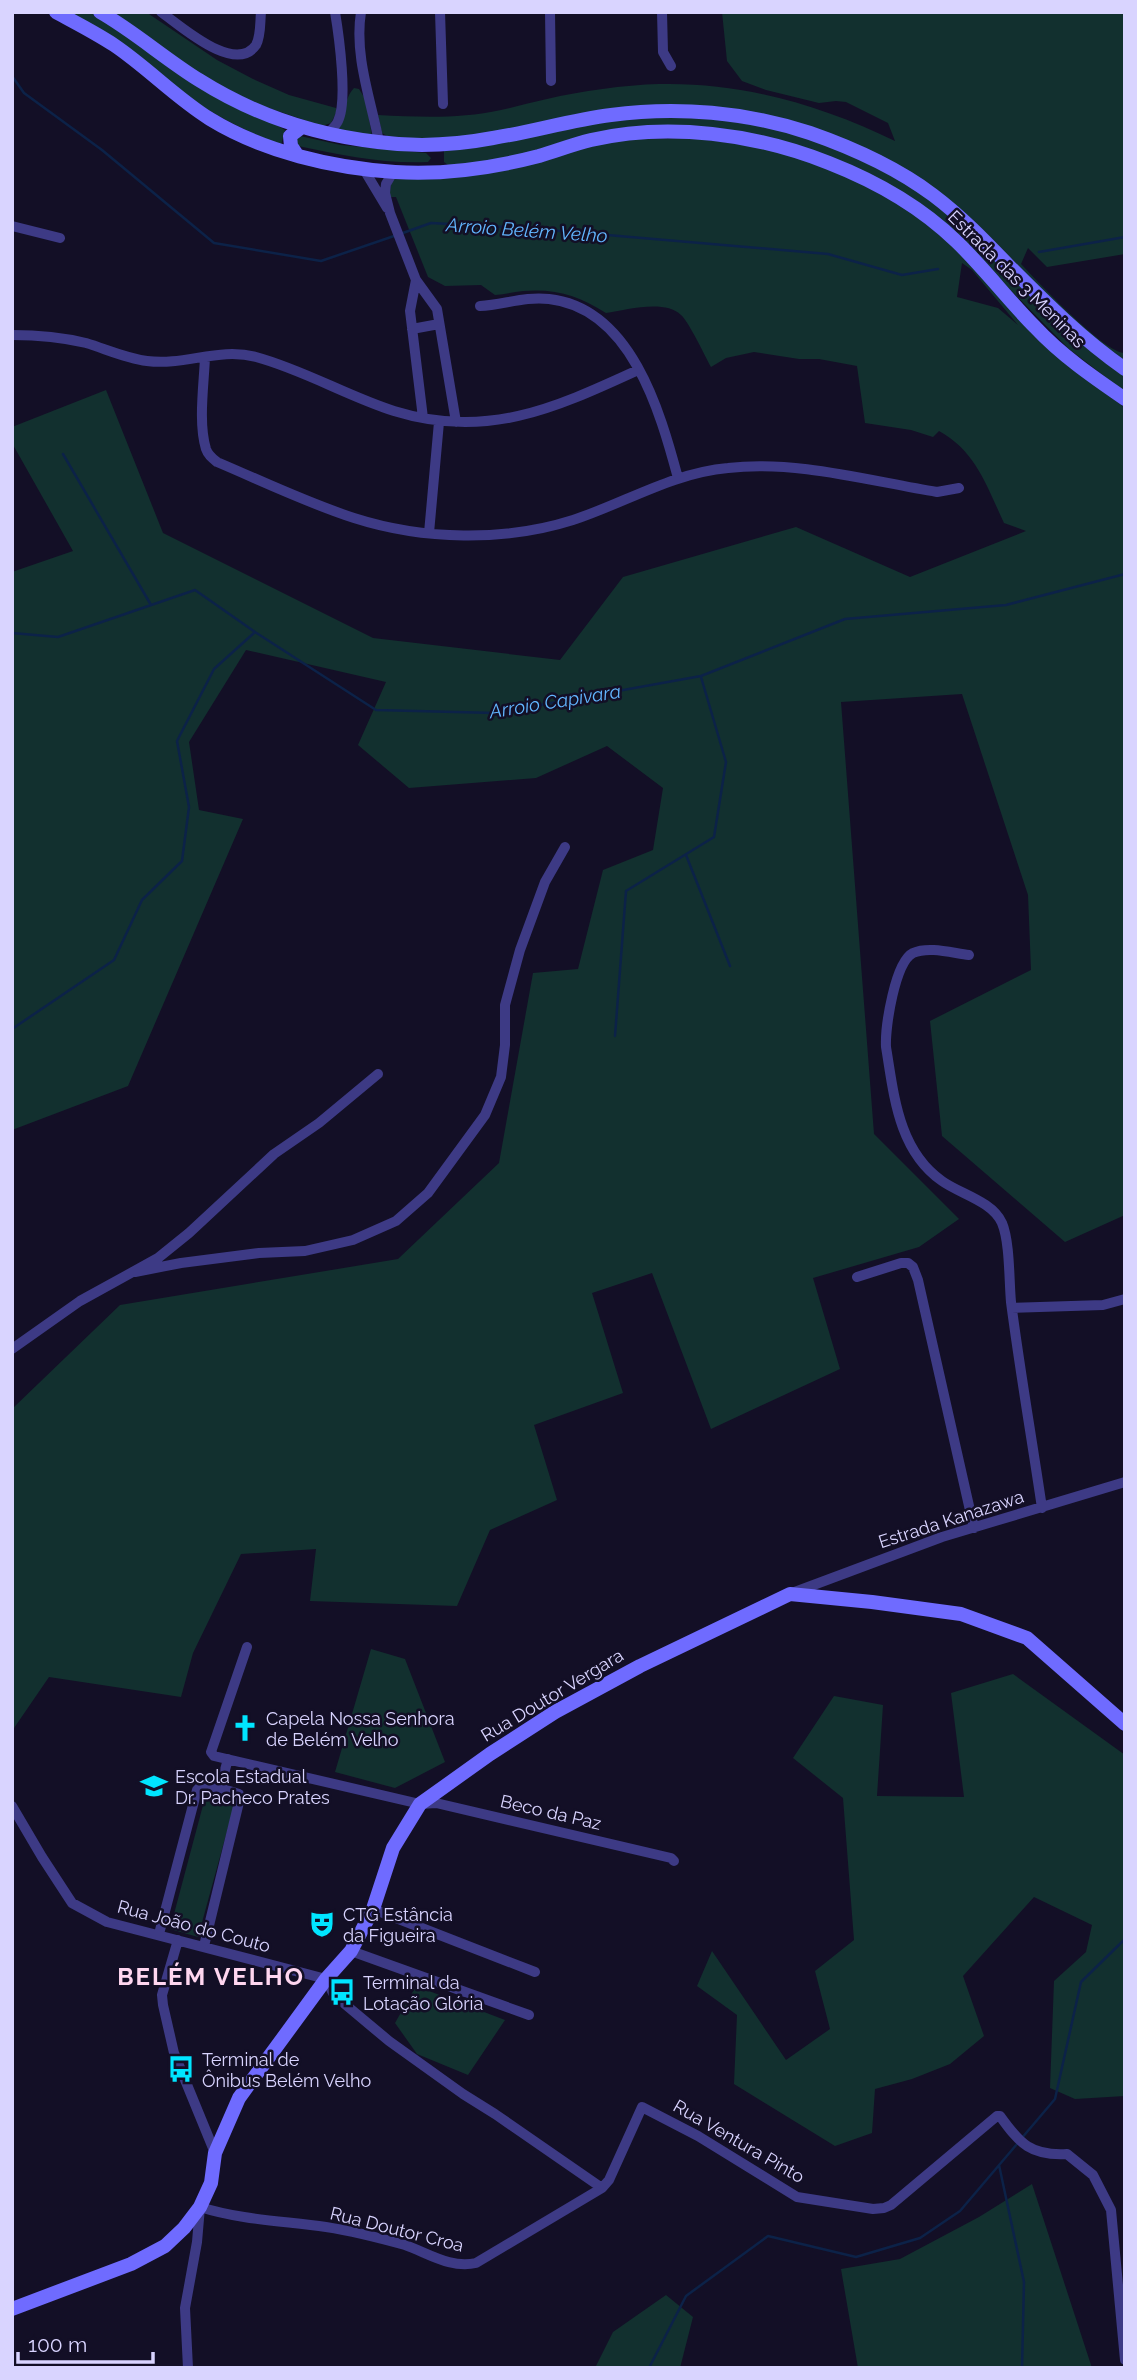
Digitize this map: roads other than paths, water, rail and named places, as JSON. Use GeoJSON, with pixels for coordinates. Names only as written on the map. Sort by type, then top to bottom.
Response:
{"type":"FeatureCollection","features":[{"type":"Feature","properties":{"kind":"main road","name":"Estrada das 3 Meninas"},"geometry":{"type":"LineString","coordinates":[[56,12],[116,46],[210,119],[254,141],[297,155],[363,168],[421,173],[499,164],[602,138],[655,133],[711,134],[808,155],[869,181],[898,197],[943,229],[1037,329],[1069,358],[1125,399]]}},
{"type":"Feature","properties":{"kind":"main road","name":"Estrada das 3 Meninas"},"geometry":{"type":"LineString","coordinates":[[100,12],[200,81],[251,107],[327,134],[379,142],[430,144],[494,138],[609,115],[656,111],[703,111],[809,133],[862,153],[932,194],[973,229],[1069,325],[1125,369]]}},
{"type":"Feature","properties":{"kind":"main road"},"geometry":{"type":"LineString","coordinates":[[297,155],[290,136],[303,127]]}},
{"type":"Feature","properties":{"kind":"main road"},"geometry":{"type":"LineString","coordinates":[[421,173],[435,161],[430,144]]}},
{"type":"Feature","properties":{"kind":"main road"},"geometry":{"type":"LineString","coordinates":[[789,1594],[961,1614],[1027,1638],[1125,1724]]}},
{"type":"Feature","properties":{"kind":"main road","name":"Rua Doutor Vergara"},"geometry":{"type":"LineString","coordinates":[[12,2309],[131,2264],[165,2246],[184,2228],[200,2207],[211,2183],[215,2153],[240,2098],[326,1979],[351,1951],[373,1909],[393,1847],[419,1804],[555,1712],[640,1666],[789,1594]]}},
{"type":"Feature","properties":{"kind":"street"},"geometry":{"type":"LineString","coordinates":[[161,12],[219,51],[239,56],[256,44],[261,12]]}},
{"type":"Feature","properties":{"kind":"street"},"geometry":{"type":"LineString","coordinates":[[327,134],[340,116],[342,82],[335,12]]}},
{"type":"Feature","properties":{"kind":"street"},"geometry":{"type":"LineString","coordinates":[[361,12],[359,25],[365,80],[379,142]]}},
{"type":"Feature","properties":{"kind":"street"},"geometry":{"type":"LineString","coordinates":[[440,12],[443,104]]}},
{"type":"Feature","properties":{"kind":"street"},"geometry":{"type":"LineString","coordinates":[[550,12],[551,81]]}},
{"type":"Feature","properties":{"kind":"street"},"geometry":{"type":"LineString","coordinates":[[662,12],[663,52],[671,66]]}},
{"type":"Feature","properties":{"kind":"street"},"geometry":{"type":"LineString","coordinates":[[342,82],[365,80]]}},
{"type":"Feature","properties":{"kind":"street"},"geometry":{"type":"LineString","coordinates":[[363,168],[390,213]]}},
{"type":"Feature","properties":{"kind":"street"},"geometry":{"type":"LineString","coordinates":[[393,172],[386,184],[385,193],[390,213],[416,280],[437,309],[456,422]]}},
{"type":"Feature","properties":{"kind":"street"},"geometry":{"type":"LineString","coordinates":[[12,226],[60,238]]}},
{"type":"Feature","properties":{"kind":"street"},"geometry":{"type":"LineString","coordinates":[[416,280],[410,311],[423,418]]}},
{"type":"Feature","properties":{"kind":"street"},"geometry":{"type":"LineString","coordinates":[[480,306],[547,299],[576,306],[604,322],[616,334],[650,394],[678,478]]}},
{"type":"Feature","properties":{"kind":"street"},"geometry":{"type":"LineString","coordinates":[[412,329],[439,324]]}},
{"type":"Feature","properties":{"kind":"street"},"geometry":{"type":"LineString","coordinates":[[12,335],[64,338],[145,361],[166,363],[221,354],[253,356],[394,411],[439,422],[498,420],[541,411],[573,400],[638,370]]}},
{"type":"Feature","properties":{"kind":"street"},"geometry":{"type":"LineString","coordinates":[[205,357],[204,428],[206,449],[210,456],[217,462],[352,518],[383,526],[429,533],[499,534],[555,525],[603,509],[678,478],[727,468],[774,466],[937,492],[959,488]]}},
{"type":"Feature","properties":{"kind":"street"},"geometry":{"type":"LineString","coordinates":[[429,533],[439,422]]}},
{"type":"Feature","properties":{"kind":"street"},"geometry":{"type":"LineString","coordinates":[[135,1272],[207,1259],[304,1251],[353,1240],[396,1221],[428,1193],[485,1115],[501,1076],[505,1045],[505,1005],[520,950],[545,882],[565,847]]}},
{"type":"Feature","properties":{"kind":"street"},"geometry":{"type":"LineString","coordinates":[[969,955],[926,950],[912,954],[903,961],[885,1035],[886,1047],[898,1118],[913,1148],[941,1180],[987,1207],[1001,1220],[1005,1233],[1012,1308],[1042,1508]]}},
{"type":"Feature","properties":{"kind":"street"},"geometry":{"type":"LineString","coordinates":[[12,1349],[80,1301],[158,1258],[190,1233],[265,1161],[319,1123],[378,1074]]}},
{"type":"Feature","properties":{"kind":"street"},"geometry":{"type":"LineString","coordinates":[[857,1277],[901,1263],[908,1263],[913,1267],[974,1528]]}},
{"type":"Feature","properties":{"kind":"street"},"geometry":{"type":"LineString","coordinates":[[1012,1308],[1103,1305],[1125,1299]]}},
{"type":"Feature","properties":{"kind":"street","name":"Estrada Kanazawa"},"geometry":{"type":"LineString","coordinates":[[789,1594],[974,1528],[1125,1482]]}},
{"type":"Feature","properties":{"kind":"street"},"geometry":{"type":"LineString","coordinates":[[220,1788],[228,1759],[214,1756],[211,1752],[247,1647]]}},
{"type":"Feature","properties":{"kind":"street","name":"Beco da Paz"},"geometry":{"type":"LineString","coordinates":[[228,1759],[419,1804],[450,1806],[671,1858],[674,1861]]}},
{"type":"Feature","properties":{"kind":"street"},"geometry":{"type":"LineString","coordinates":[[159,1934],[197,1790],[201,1786],[220,1788],[239,1794],[240,1798],[204,1947]]}},
{"type":"Feature","properties":{"kind":"street","name":"Rua João do Couto"},"geometry":{"type":"LineString","coordinates":[[12,1807],[72,1903],[107,1922],[326,1979]]}},
{"type":"Feature","properties":{"kind":"street"},"geometry":{"type":"LineString","coordinates":[[373,1909],[535,1972]]}},
{"type":"Feature","properties":{"kind":"street"},"geometry":{"type":"LineString","coordinates":[[178,1940],[162,1995],[163,2004],[174,2053],[215,2153]]}},
{"type":"Feature","properties":{"kind":"street"},"geometry":{"type":"LineString","coordinates":[[351,1951],[529,2015]]}},
{"type":"Feature","properties":{"kind":"street"},"geometry":{"type":"LineString","coordinates":[[326,1979],[334,1995],[389,2041],[602,2188]]}},
{"type":"Feature","properties":{"kind":"street","name":"Rua Doutor Croa"},"geometry":{"type":"LineString","coordinates":[[200,2207],[221,2214],[341,2231],[405,2245],[441,2260],[465,2265],[476,2263],[602,2188],[609,2180],[642,2107]]}},
{"type":"Feature","properties":{"kind":"street","name":"Rua Ventura Pinto"},"geometry":{"type":"LineString","coordinates":[[642,2107],[698,2136],[797,2197],[873,2209],[891,2205],[1000,2116],[1017,2139],[1049,2155],[1067,2154],[1093,2175],[1111,2210],[1125,2360]]}},
{"type":"Feature","properties":{"kind":"street"},"geometry":{"type":"LineString","coordinates":[[188,2368],[185,2308],[197,2242],[200,2207]]}},
{"type":"Feature","properties":{"kind":"waterway","name":"Arroio Belém Velho"},"geometry":{"type":"LineString","coordinates":[[12,76],[24,93],[102,150],[214,243],[321,261],[394,236]]}},
{"type":"Feature","properties":{"kind":"waterway","name":"Arroio Belém Velho"},"geometry":{"type":"LineString","coordinates":[[400,234],[431,223],[526,228],[828,254],[902,275],[938,269]]}},
{"type":"Feature","properties":{"kind":"waterway","name":"Arroio Belém Velho"},"geometry":{"type":"LineString","coordinates":[[1039,252],[1125,237]]}},
{"type":"Feature","properties":{"kind":"waterway"},"geometry":{"type":"LineString","coordinates":[[63,454],[151,605]]}},
{"type":"Feature","properties":{"kind":"waterway","name":"Arroio Capivara"},"geometry":{"type":"LineString","coordinates":[[12,633],[58,637],[195,590],[376,710],[495,713],[701,676],[845,619],[1006,605],[1125,574]]}},
{"type":"Feature","properties":{"kind":"waterway"},"geometry":{"type":"LineString","coordinates":[[12,1029],[114,960],[142,900],[182,861],[189,807],[177,741],[214,669],[255,632]]}},
{"type":"Feature","properties":{"kind":"waterway"},"geometry":{"type":"LineString","coordinates":[[615,1036],[626,891],[714,837],[726,762],[701,677]]}},
{"type":"Feature","properties":{"kind":"waterway"},"geometry":{"type":"LineString","coordinates":[[686,855],[730,966]]}},
{"type":"Feature","properties":{"kind":"waterway"},"geometry":{"type":"LineString","coordinates":[[1021,2139],[1055,2099],[1081,1982],[1125,1939]]}},
{"type":"Feature","properties":{"kind":"waterway"},"geometry":{"type":"LineString","coordinates":[[649,2368],[686,2296],[768,2236],[856,2257],[920,2238],[960,2211],[1017,2144]]}},
{"type":"Feature","properties":{"kind":"waterway"},"geometry":{"type":"LineString","coordinates":[[999,2165],[1024,2282],[1022,2368]]}},
{"type":"Feature","properties":{"kind":"place","name":"Capela Nossa Senhora de Belém Velho"},"geometry":{"type":"Point","coordinates":[245,1728]}},
{"type":"Feature","properties":{"kind":"place","name":"Escola Estadual Dr. Pacheco Prates"},"geometry":{"type":"Point","coordinates":[154,1786]}},
{"type":"Feature","properties":{"kind":"place","name":"CTG Estância da Figueira"},"geometry":{"type":"Point","coordinates":[322,1924]}},
{"type":"Feature","properties":{"kind":"place","name":"Terminal da Lotação Glória"},"geometry":{"type":"Point","coordinates":[342,1992]}},
{"type":"Feature","properties":{"kind":"place","name":"Terminal de Ônibus Belém Velho"},"geometry":{"type":"Point","coordinates":[181,2069]}},
{"type":"Feature","properties":{"kind":"district","name":"BELÉM VELHO"},"geometry":{"type":"Point","coordinates":[211,1976]}}]}
